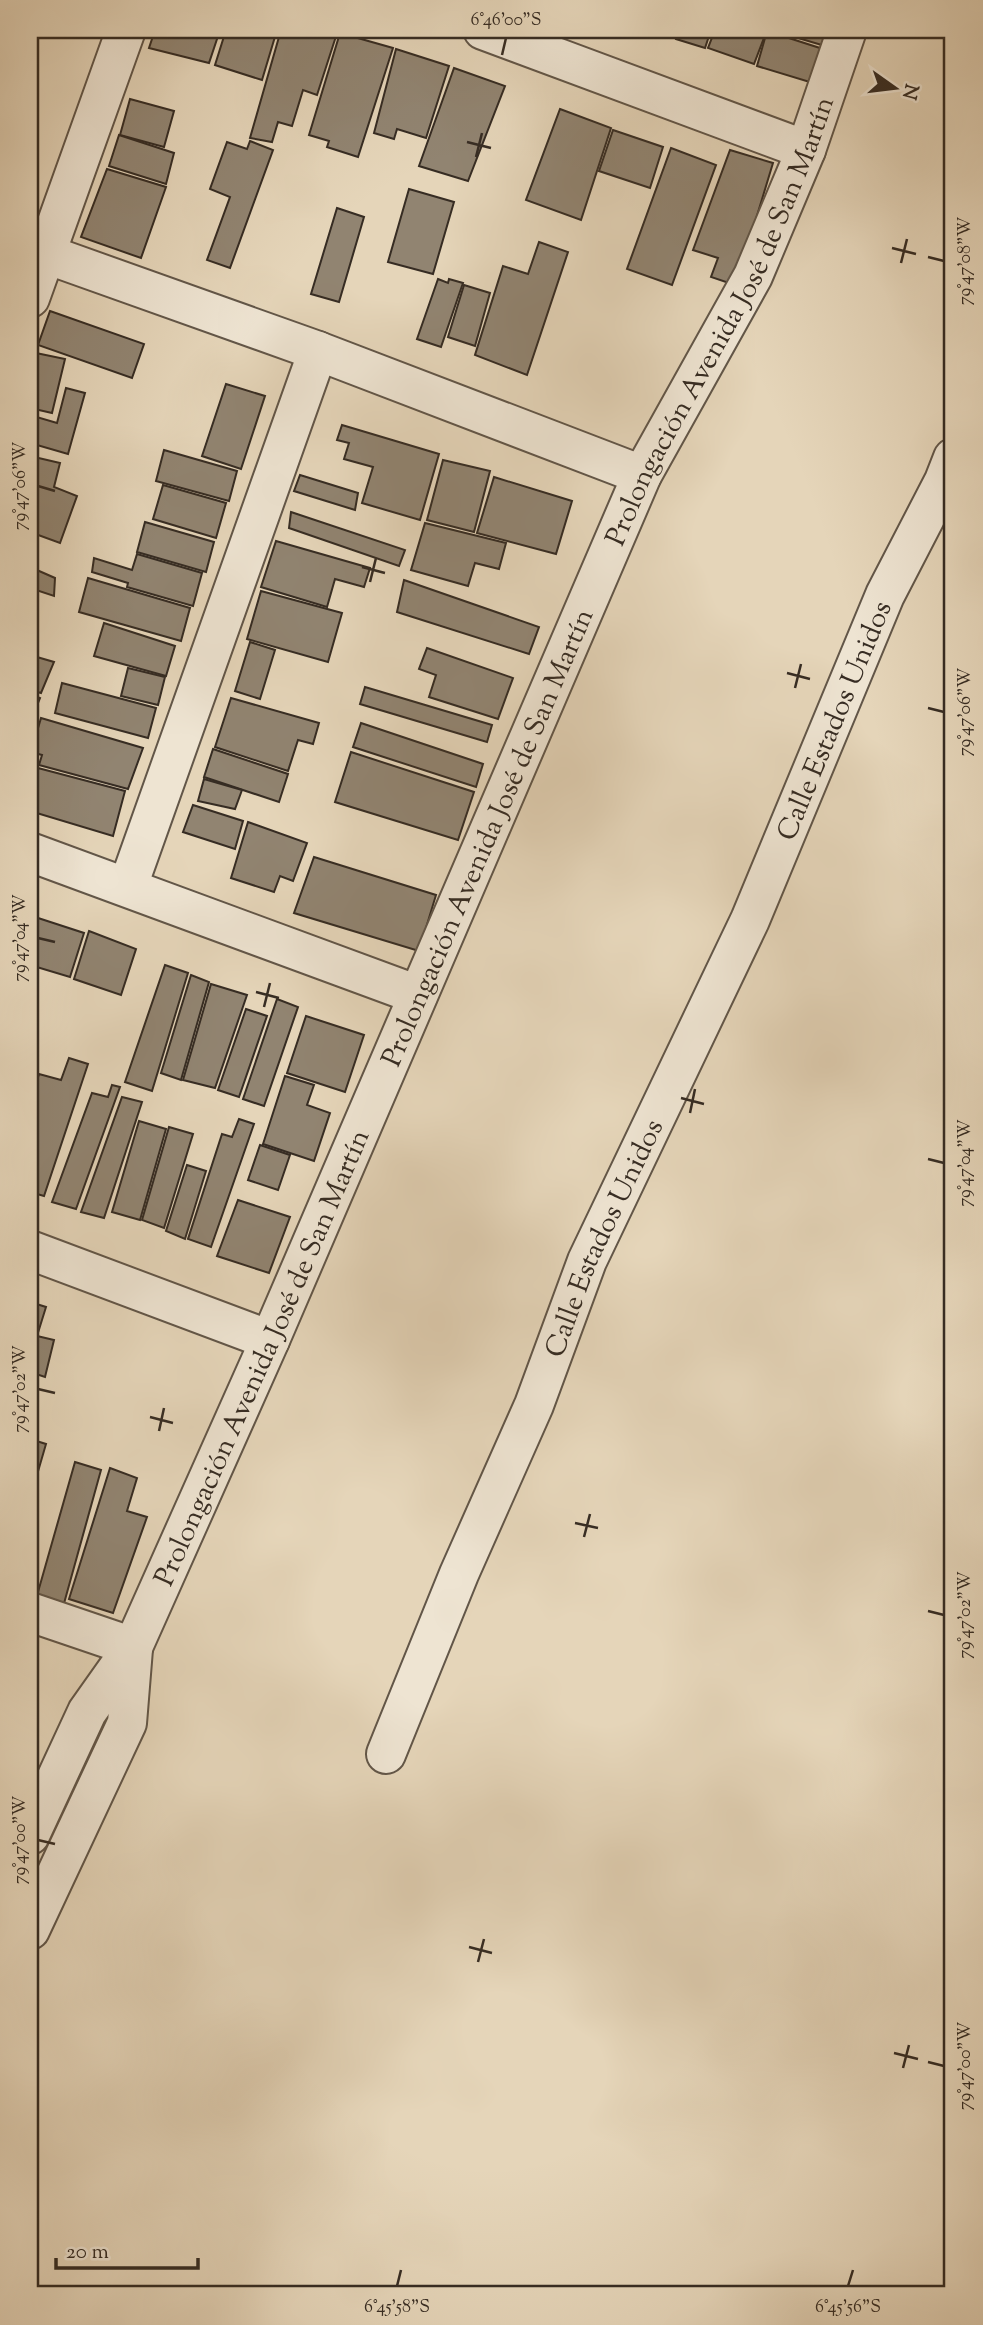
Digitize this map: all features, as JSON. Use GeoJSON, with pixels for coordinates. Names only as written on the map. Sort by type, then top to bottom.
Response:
{"type":"FeatureCollection","features":[{"type":"Feature","properties":{"kind":"street"},"geometry":{"type":"LineString","coordinates":[[30,298],[126,30]]}},
{"type":"Feature","properties":{"kind":"street"},"geometry":{"type":"LineString","coordinates":[[483,30],[806,150]]}},
{"type":"Feature","properties":{"kind":"street","name":"Prolongación Avenida José de San Martín"},"geometry":{"type":"LineString","coordinates":[[30,1835],[88,1712],[133,1647],[270,1340],[642,475],[753,276],[806,150],[847,30]]}},
{"type":"Feature","properties":{"kind":"street"},"geometry":{"type":"LineString","coordinates":[[46,254],[318,351],[642,475]]}},
{"type":"Feature","properties":{"kind":"street"},"geometry":{"type":"LineString","coordinates":[[128,886],[318,351]]}},
{"type":"Feature","properties":{"kind":"street","name":"Calle Estados Unidos"},"geometry":{"type":"LineString","coordinates":[[386,1754],[459,1574],[534,1405],[587,1261],[653,1128],[750,920],[885,595],[944,481],[953,458]]}},
{"type":"Feature","properties":{"kind":"street"},"geometry":{"type":"LineString","coordinates":[[30,852],[418,995]]}},
{"type":"Feature","properties":{"kind":"street"},"geometry":{"type":"LineString","coordinates":[[30,1250],[270,1340]]}},
{"type":"Feature","properties":{"kind":"street"},"geometry":{"type":"LineString","coordinates":[[30,1612],[133,1647]]}},
{"type":"Feature","properties":{"kind":"street","name":"Prolongación Avenida José de San Martín"},"geometry":{"type":"LineString","coordinates":[[30,1930],[127,1723],[133,1647]]}},
{"type":"Feature","properties":{"kind":"building"},"geometry":{"type":"Polygon","coordinates":[[[155,30],[220,30],[209,63],[149,48],[155,30]]]}},
{"type":"Feature","properties":{"kind":"building"},"geometry":{"type":"Polygon","coordinates":[[[226,30],[277,30],[262,80],[215,65],[226,30]]]}},
{"type":"Feature","properties":{"kind":"building"},"geometry":{"type":"Polygon","coordinates":[[[281,30],[338,30],[317,95],[303,90],[292,126],[278,122],[272,142],[250,138],[281,30]]]}},
{"type":"Feature","properties":{"kind":"building"},"geometry":{"type":"Polygon","coordinates":[[[653,30],[676,30],[674,36],[653,30]]]}},
{"type":"Feature","properties":{"kind":"building"},"geometry":{"type":"Polygon","coordinates":[[[679,30],[711,30],[705,48],[676,39],[679,30]]]}},
{"type":"Feature","properties":{"kind":"building"},"geometry":{"type":"Polygon","coordinates":[[[715,30],[767,30],[754,64],[708,48],[715,30]]]}},
{"type":"Feature","properties":{"kind":"building"},"geometry":{"type":"Polygon","coordinates":[[[771,30],[829,30],[825,46],[771,30]]]}},
{"type":"Feature","properties":{"kind":"building"},"geometry":{"type":"Polygon","coordinates":[[[767,31],[823,49],[813,83],[757,66],[767,31]]]}},
{"type":"Feature","properties":{"kind":"building"},"geometry":{"type":"Polygon","coordinates":[[[340,33],[393,48],[358,157],[327,147],[329,141],[309,135],[340,33]]]}},
{"type":"Feature","properties":{"kind":"building"},"geometry":{"type":"Polygon","coordinates":[[[396,49],[449,66],[426,138],[397,129],[394,139],[374,133],[396,49]]]}},
{"type":"Feature","properties":{"kind":"building"},"geometry":{"type":"Polygon","coordinates":[[[454,68],[505,86],[468,181],[419,166],[454,68]]]}},
{"type":"Feature","properties":{"kind":"building"},"geometry":{"type":"Polygon","coordinates":[[[130,99],[174,111],[164,147],[120,135],[130,99]]]}},
{"type":"Feature","properties":{"kind":"building"},"geometry":{"type":"Polygon","coordinates":[[[560,109],[611,128],[581,220],[526,200],[560,109]]]}},
{"type":"Feature","properties":{"kind":"building"},"geometry":{"type":"Polygon","coordinates":[[[613,130],[663,147],[650,188],[599,171],[613,130]]]}},
{"type":"Feature","properties":{"kind":"building"},"geometry":{"type":"Polygon","coordinates":[[[119,135],[174,153],[166,184],[109,166],[119,135]]]}},
{"type":"Feature","properties":{"kind":"building"},"geometry":{"type":"Polygon","coordinates":[[[250,141],[273,150],[230,268],[207,260],[230,197],[210,189],[227,142],[247,149],[250,141]]]}},
{"type":"Feature","properties":{"kind":"building"},"geometry":{"type":"Polygon","coordinates":[[[671,148],[716,165],[672,285],[627,269],[671,148]]]}},
{"type":"Feature","properties":{"kind":"building"},"geometry":{"type":"Polygon","coordinates":[[[730,150],[773,163],[742,265],[732,284],[711,277],[718,258],[693,250],[730,150]]]}},
{"type":"Feature","properties":{"kind":"building"},"geometry":{"type":"Polygon","coordinates":[[[107,169],[166,187],[141,258],[81,237],[107,169]]]}},
{"type":"Feature","properties":{"kind":"building"},"geometry":{"type":"Polygon","coordinates":[[[409,189],[454,202],[433,274],[388,262],[409,189]]]}},
{"type":"Feature","properties":{"kind":"building"},"geometry":{"type":"Polygon","coordinates":[[[337,208],[364,217],[339,302],[311,294],[337,208]]]}},
{"type":"Feature","properties":{"kind":"building"},"geometry":{"type":"Polygon","coordinates":[[[539,242],[568,252],[527,375],[475,355],[503,266],[528,274],[539,242]]]}},
{"type":"Feature","properties":{"kind":"building"},"geometry":{"type":"Polygon","coordinates":[[[438,279],[448,283],[449,279],[463,283],[441,347],[417,339],[438,279]]]}},
{"type":"Feature","properties":{"kind":"building"},"geometry":{"type":"Polygon","coordinates":[[[464,285],[490,293],[475,346],[448,337],[464,285]]]}},
{"type":"Feature","properties":{"kind":"building"},"geometry":{"type":"Polygon","coordinates":[[[50,311],[144,344],[132,378],[38,345],[50,311]]]}},
{"type":"Feature","properties":{"kind":"building"},"geometry":{"type":"Polygon","coordinates":[[[36,353],[65,359],[52,413],[30,408],[30,383],[36,353]]]}},
{"type":"Feature","properties":{"kind":"building"},"geometry":{"type":"Polygon","coordinates":[[[226,384],[265,396],[241,469],[202,456],[226,384]]]}},
{"type":"Feature","properties":{"kind":"building"},"geometry":{"type":"Polygon","coordinates":[[[66,388],[85,393],[68,454],[30,443],[30,415],[57,423],[66,388]]]}},
{"type":"Feature","properties":{"kind":"building"},"geometry":{"type":"Polygon","coordinates":[[[342,425],[439,454],[420,520],[362,503],[373,467],[344,459],[349,443],[337,440],[342,425]]]}},
{"type":"Feature","properties":{"kind":"building"},"geometry":{"type":"Polygon","coordinates":[[[164,450],[237,471],[229,501],[156,481],[164,450]]]}},
{"type":"Feature","properties":{"kind":"building"},"geometry":{"type":"Polygon","coordinates":[[[30,456],[60,463],[54,487],[77,496],[60,543],[30,532],[30,456]]]}},
{"type":"Feature","properties":{"kind":"building"},"geometry":{"type":"Polygon","coordinates":[[[443,460],[490,471],[474,532],[427,520],[443,460]]]}},
{"type":"Feature","properties":{"kind":"building"},"geometry":{"type":"Polygon","coordinates":[[[300,475],[358,493],[355,510],[294,491],[300,475]]]}},
{"type":"Feature","properties":{"kind":"building"},"geometry":{"type":"Polygon","coordinates":[[[494,477],[572,501],[556,554],[477,533],[494,477]]]}},
{"type":"Feature","properties":{"kind":"building"},"geometry":{"type":"Polygon","coordinates":[[[163,485],[226,503],[216,538],[153,519],[163,485]]]}},
{"type":"Feature","properties":{"kind":"building"},"geometry":{"type":"Polygon","coordinates":[[[291,512],[405,550],[399,566],[289,528],[291,512]]]}},
{"type":"Feature","properties":{"kind":"building"},"geometry":{"type":"Polygon","coordinates":[[[145,522],[214,542],[206,572],[137,552],[145,522]]]}},
{"type":"Feature","properties":{"kind":"building"},"geometry":{"type":"Polygon","coordinates":[[[425,523],[506,543],[499,569],[475,563],[468,586],[411,570],[425,523]]]}},
{"type":"Feature","properties":{"kind":"building"},"geometry":{"type":"Polygon","coordinates":[[[276,541],[370,568],[364,587],[335,579],[327,607],[261,587],[276,541]]]}},
{"type":"Feature","properties":{"kind":"building"},"geometry":{"type":"Polygon","coordinates":[[[137,554],[202,573],[193,606],[127,587],[128,583],[92,572],[94,558],[132,570],[137,554]]]}},
{"type":"Feature","properties":{"kind":"building"},"geometry":{"type":"Polygon","coordinates":[[[30,567],[55,578],[54,596],[30,588],[30,567]]]}},
{"type":"Feature","properties":{"kind":"building"},"geometry":{"type":"Polygon","coordinates":[[[88,578],[190,608],[181,641],[79,612],[88,578]]]}},
{"type":"Feature","properties":{"kind":"building"},"geometry":{"type":"Polygon","coordinates":[[[404,580],[539,627],[529,654],[397,612],[404,580]]]}},
{"type":"Feature","properties":{"kind":"building"},"geometry":{"type":"Polygon","coordinates":[[[261,591],[342,613],[328,662],[247,639],[261,591]]]}},
{"type":"Feature","properties":{"kind":"building"},"geometry":{"type":"Polygon","coordinates":[[[104,623],[175,646],[166,676],[94,656],[104,623]]]}},
{"type":"Feature","properties":{"kind":"building"},"geometry":{"type":"Polygon","coordinates":[[[250,642],[275,650],[260,699],[235,691],[250,642]]]}},
{"type":"Feature","properties":{"kind":"building"},"geometry":{"type":"Polygon","coordinates":[[[427,648],[513,678],[498,719],[429,697],[436,675],[419,669],[427,648]]]}},
{"type":"Feature","properties":{"kind":"building"},"geometry":{"type":"Polygon","coordinates":[[[30,655],[54,662],[41,693],[30,690],[30,655]]]}},
{"type":"Feature","properties":{"kind":"building"},"geometry":{"type":"Polygon","coordinates":[[[128,668],[165,677],[158,705],[121,696],[128,668]]]}},
{"type":"Feature","properties":{"kind":"building"},"geometry":{"type":"Polygon","coordinates":[[[62,683],[156,708],[148,738],[55,713],[62,683]]]}},
{"type":"Feature","properties":{"kind":"building"},"geometry":{"type":"Polygon","coordinates":[[[365,687],[492,725],[487,742],[360,704],[365,687]]]}},
{"type":"Feature","properties":{"kind":"building"},"geometry":{"type":"Polygon","coordinates":[[[30,694],[40,698],[30,723],[30,694]]]}},
{"type":"Feature","properties":{"kind":"building"},"geometry":{"type":"Polygon","coordinates":[[[231,698],[319,723],[313,744],[298,740],[288,771],[215,747],[231,698]]]}},
{"type":"Feature","properties":{"kind":"building"},"geometry":{"type":"Polygon","coordinates":[[[41,718],[143,748],[128,789],[39,765],[42,755],[31,752],[41,718]]]}},
{"type":"Feature","properties":{"kind":"building"},"geometry":{"type":"Polygon","coordinates":[[[361,723],[483,764],[476,787],[353,747],[361,723]]]}},
{"type":"Feature","properties":{"kind":"building"},"geometry":{"type":"Polygon","coordinates":[[[213,749],[288,774],[279,802],[204,777],[213,749]]]}},
{"type":"Feature","properties":{"kind":"building"},"geometry":{"type":"Polygon","coordinates":[[[351,752],[474,792],[458,840],[335,802],[351,752]]]}},
{"type":"Feature","properties":{"kind":"building"},"geometry":{"type":"Polygon","coordinates":[[[38,768],[125,791],[113,836],[30,811],[38,768]]]}},
{"type":"Feature","properties":{"kind":"building"},"geometry":{"type":"Polygon","coordinates":[[[204,779],[242,790],[235,809],[198,801],[204,779]]]}},
{"type":"Feature","properties":{"kind":"building"},"geometry":{"type":"Polygon","coordinates":[[[193,805],[243,821],[235,849],[183,832],[193,805]]]}},
{"type":"Feature","properties":{"kind":"building"},"geometry":{"type":"Polygon","coordinates":[[[248,822],[307,843],[293,881],[280,876],[274,892],[231,878],[248,822]]]}},
{"type":"Feature","properties":{"kind":"building"},"geometry":{"type":"Polygon","coordinates":[[[314,857],[436,895],[419,951],[294,913],[314,857]]]}},
{"type":"Feature","properties":{"kind":"building"},"geometry":{"type":"Polygon","coordinates":[[[35,917],[84,933],[70,977],[30,965],[30,932],[35,917]]]}},
{"type":"Feature","properties":{"kind":"building"},"geometry":{"type":"Polygon","coordinates":[[[89,931],[136,949],[121,995],[74,979],[89,931]]]}},
{"type":"Feature","properties":{"kind":"building"},"geometry":{"type":"Polygon","coordinates":[[[165,965],[188,973],[152,1091],[125,1082],[165,965]]]}},
{"type":"Feature","properties":{"kind":"building"},"geometry":{"type":"Polygon","coordinates":[[[191,975],[209,982],[181,1080],[161,1073],[191,975]]]}},
{"type":"Feature","properties":{"kind":"building"},"geometry":{"type":"Polygon","coordinates":[[[211,984],[247,995],[215,1088],[183,1080],[211,984]]]}},
{"type":"Feature","properties":{"kind":"building"},"geometry":{"type":"Polygon","coordinates":[[[277,999],[298,1007],[264,1106],[243,1099],[277,999]]]}},
{"type":"Feature","properties":{"kind":"building"},"geometry":{"type":"Polygon","coordinates":[[[246,1009],[267,1016],[239,1097],[218,1090],[246,1009]]]}},
{"type":"Feature","properties":{"kind":"building"},"geometry":{"type":"Polygon","coordinates":[[[306,1016],[364,1035],[345,1092],[287,1073],[306,1016]]]}},
{"type":"Feature","properties":{"kind":"building"},"geometry":{"type":"Polygon","coordinates":[[[69,1058],[88,1064],[44,1196],[30,1192],[30,1079],[37,1081],[39,1074],[61,1080],[69,1058]]]}},
{"type":"Feature","properties":{"kind":"building"},"geometry":{"type":"Polygon","coordinates":[[[285,1076],[314,1085],[307,1105],[330,1113],[314,1161],[263,1144],[285,1076]]]}},
{"type":"Feature","properties":{"kind":"building"},"geometry":{"type":"Polygon","coordinates":[[[112,1085],[120,1087],[76,1209],[52,1202],[92,1093],[108,1097],[112,1085]]]}},
{"type":"Feature","properties":{"kind":"building"},"geometry":{"type":"Polygon","coordinates":[[[122,1097],[142,1102],[104,1218],[81,1212],[122,1097]]]}},
{"type":"Feature","properties":{"kind":"building"},"geometry":{"type":"Polygon","coordinates":[[[239,1119],[254,1124],[211,1247],[188,1239],[222,1134],[232,1137],[239,1119]]]}},
{"type":"Feature","properties":{"kind":"building"},"geometry":{"type":"Polygon","coordinates":[[[139,1121],[166,1129],[140,1220],[112,1212],[139,1121]]]}},
{"type":"Feature","properties":{"kind":"building"},"geometry":{"type":"Polygon","coordinates":[[[169,1127],[193,1134],[164,1228],[142,1220],[169,1127]]]}},
{"type":"Feature","properties":{"kind":"building"},"geometry":{"type":"Polygon","coordinates":[[[260,1145],[290,1155],[278,1190],[248,1180],[260,1145]]]}},
{"type":"Feature","properties":{"kind":"building"},"geometry":{"type":"Polygon","coordinates":[[[187,1165],[206,1171],[185,1239],[166,1231],[187,1165]]]}},
{"type":"Feature","properties":{"kind":"building"},"geometry":{"type":"Polygon","coordinates":[[[238,1200],[290,1217],[269,1273],[217,1256],[238,1200]]]}},
{"type":"Feature","properties":{"kind":"building"},"geometry":{"type":"Polygon","coordinates":[[[30,1302],[46,1307],[37,1336],[54,1340],[45,1377],[30,1372],[30,1302]]]}},
{"type":"Feature","properties":{"kind":"building"},"geometry":{"type":"Polygon","coordinates":[[[30,1439],[46,1444],[30,1499],[30,1439]]]}},
{"type":"Feature","properties":{"kind":"building"},"geometry":{"type":"Polygon","coordinates":[[[75,1462],[101,1470],[63,1607],[36,1599],[75,1462]]]}},
{"type":"Feature","properties":{"kind":"building"},"geometry":{"type":"Polygon","coordinates":[[[110,1468],[137,1478],[127,1511],[147,1517],[113,1613],[69,1599],[110,1468]]]}}]}
